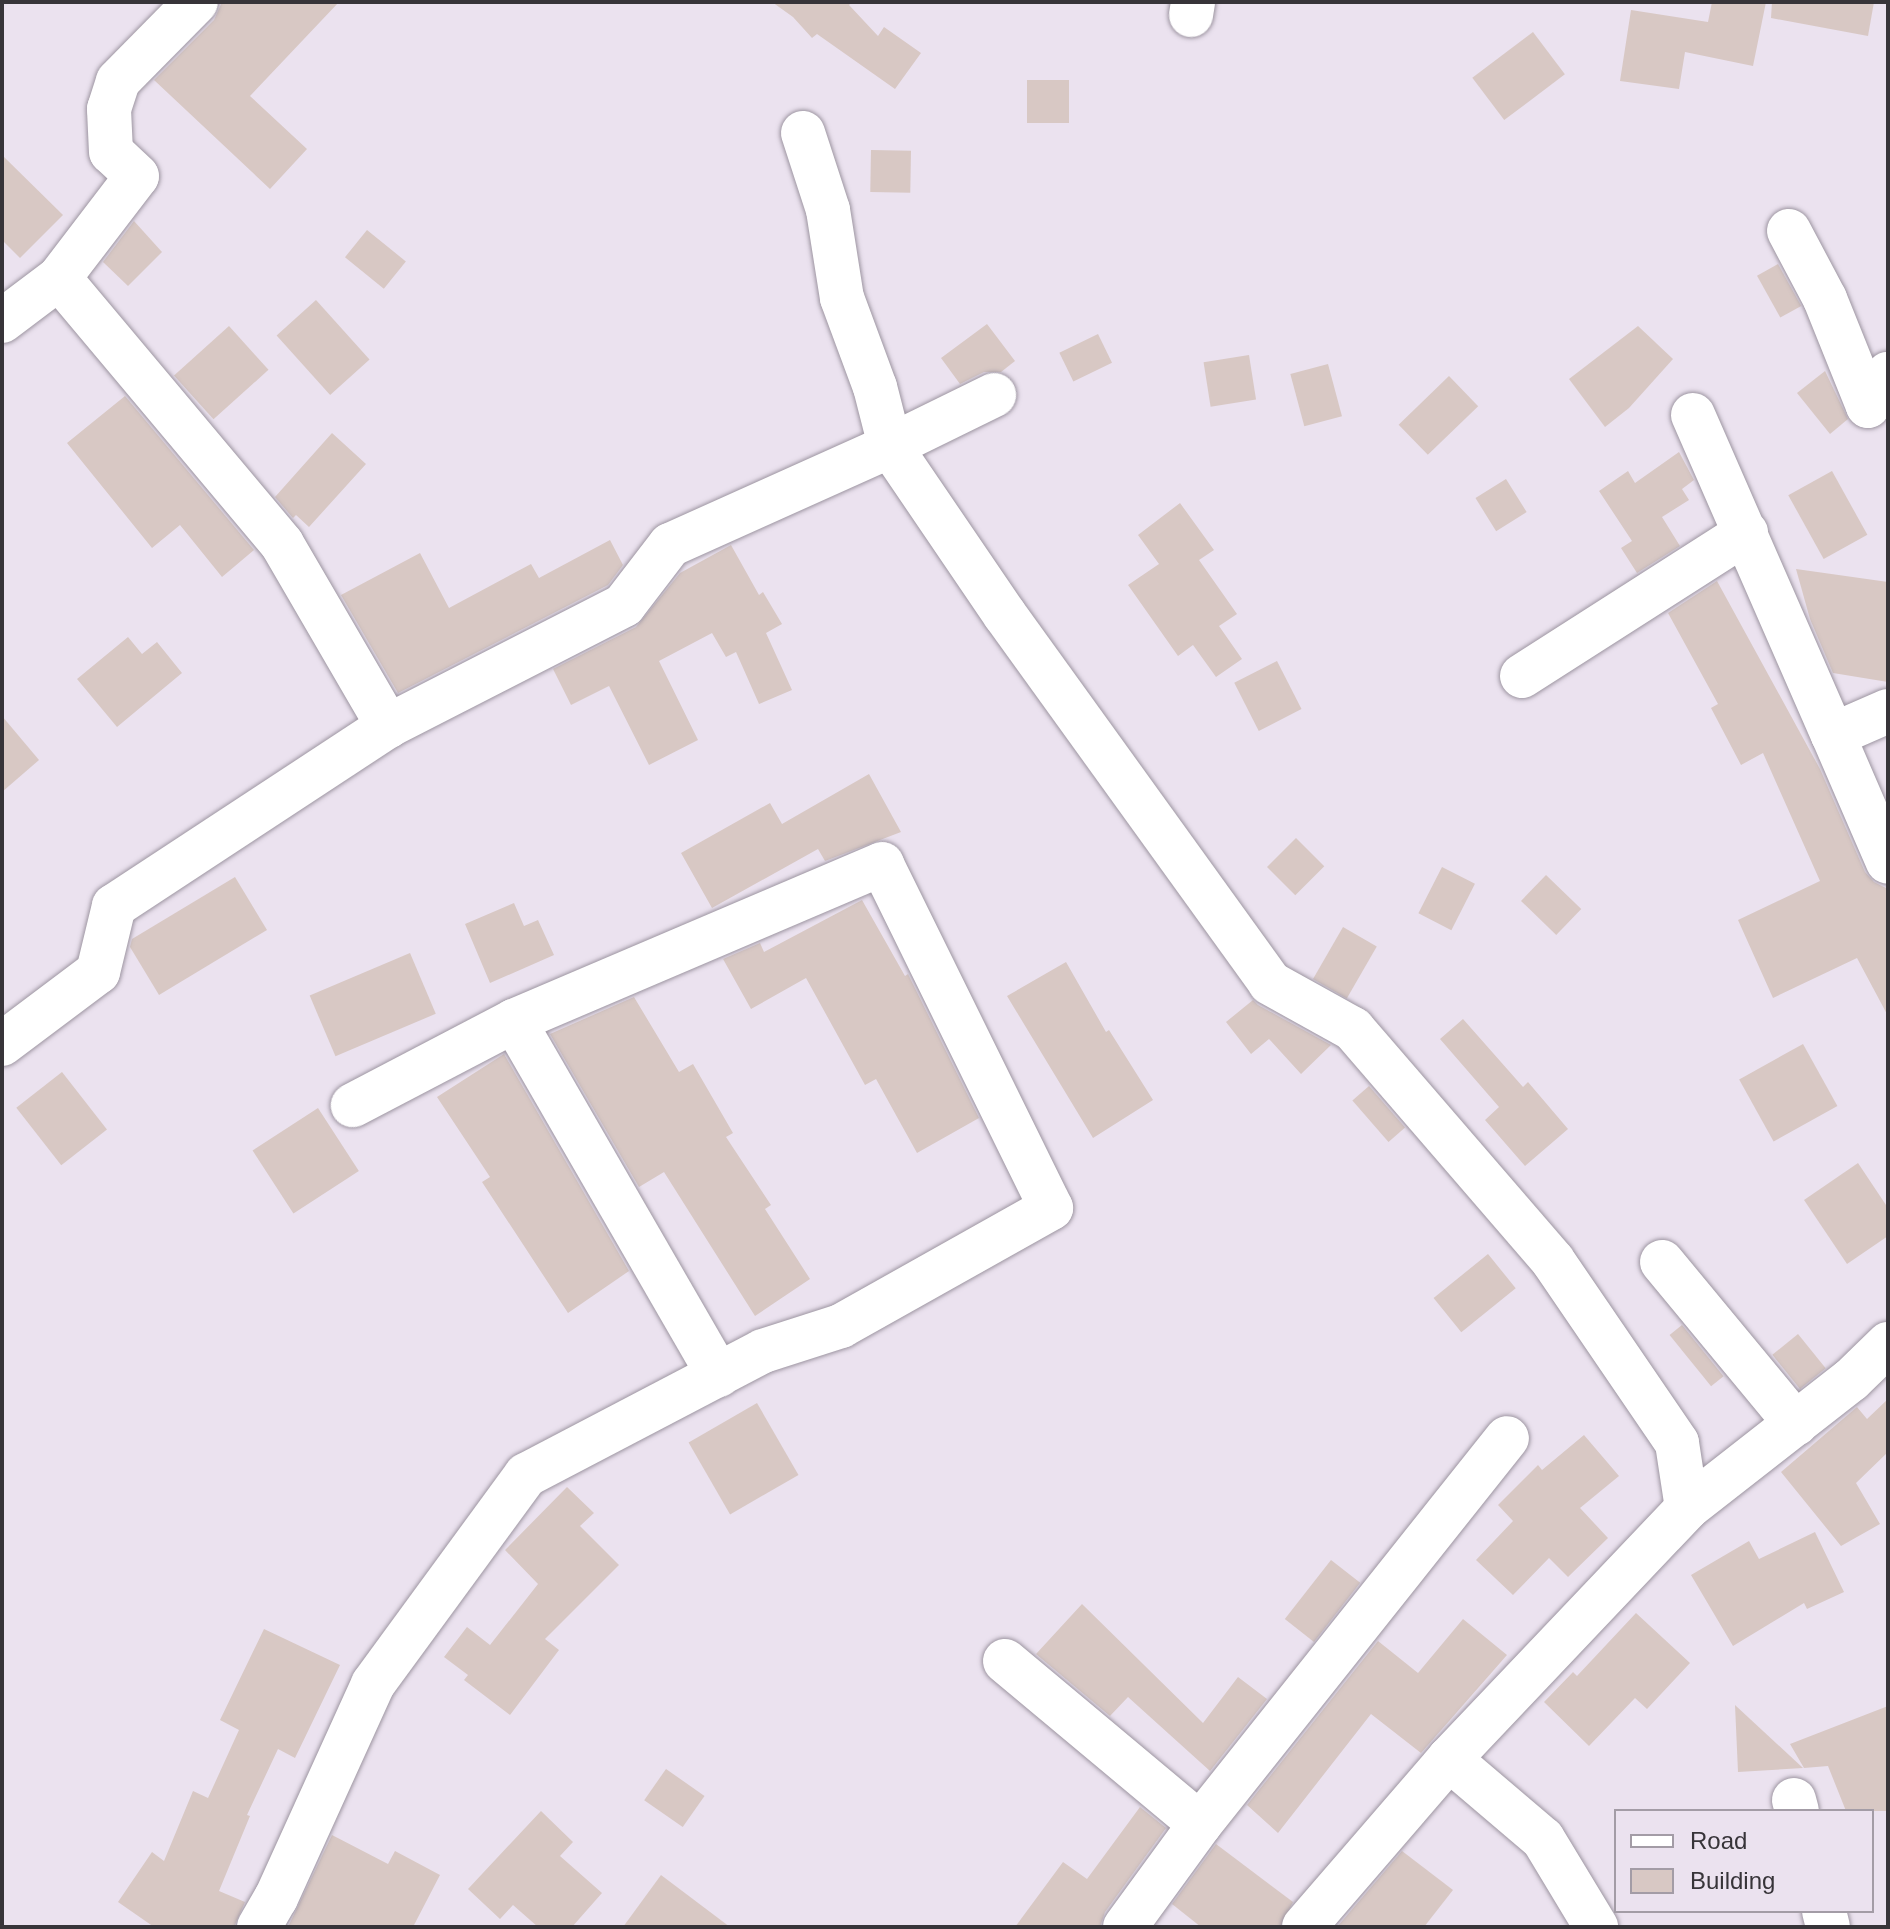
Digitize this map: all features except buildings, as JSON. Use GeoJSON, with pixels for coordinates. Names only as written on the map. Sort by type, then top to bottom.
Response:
{"type":"FeatureCollection","features":[{"type":"Feature","properties":{"kind":"street"},"geometry":{"type":"LineString","coordinates":[[2,321],[59,278],[137,176],[111,152],[109,109],[118,81],[196,2]]}},
{"type":"Feature","properties":{"kind":"street"},"geometry":{"type":"LineString","coordinates":[[803,133],[828,210],[842,298],[875,387],[890,446],[1014,627],[1270,983],[1353,1029],[1553,1261],[1677,1443],[1687,1508]]}},
{"type":"Feature","properties":{"kind":"street"},"geometry":{"type":"LineString","coordinates":[[1789,231],[1825,299],[1868,406],[1888,374]]}},
{"type":"Feature","properties":{"kind":"street"},"geometry":{"type":"LineString","coordinates":[[59,278],[282,544],[388,726]]}},
{"type":"Feature","properties":{"kind":"street"},"geometry":{"type":"LineString","coordinates":[[2,1044],[98,972],[114,906],[388,726],[624,605],[670,545],[890,446],[994,395]]}},
{"type":"Feature","properties":{"kind":"street"},"geometry":{"type":"LineString","coordinates":[[1693,415],[1888,862]]}},
{"type":"Feature","properties":{"kind":"street"},"geometry":{"type":"LineString","coordinates":[[1522,676],[1746,533]]}},
{"type":"Feature","properties":{"kind":"street"},"geometry":{"type":"LineString","coordinates":[[1833,735],[1888,711]]}},
{"type":"Feature","properties":{"kind":"street"},"geometry":{"type":"LineString","coordinates":[[259,1927],[276,1898],[373,1684],[526,1475],[763,1351],[841,1326],[1051,1208],[882,864],[514,1021],[353,1105]]}},
{"type":"Feature","properties":{"kind":"street"},"geometry":{"type":"LineString","coordinates":[[514,1021],[718,1375]]}},
{"type":"Feature","properties":{"kind":"street"},"geometry":{"type":"LineString","coordinates":[[1662,1262],[1796,1424]]}},
{"type":"Feature","properties":{"kind":"street"},"geometry":{"type":"LineString","coordinates":[[1304,1927],[1449,1759],[1687,1508],[1851,1380],[1888,1344]]}},
{"type":"Feature","properties":{"kind":"street"},"geometry":{"type":"LineString","coordinates":[[1125,1927],[1200,1824],[1507,1438]]}},
{"type":"Feature","properties":{"kind":"street"},"geometry":{"type":"LineString","coordinates":[[1005,1661],[1200,1824]]}},
{"type":"Feature","properties":{"kind":"street"},"geometry":{"type":"LineString","coordinates":[[1449,1759],[1543,1839],[1596,1927]]}}]}
